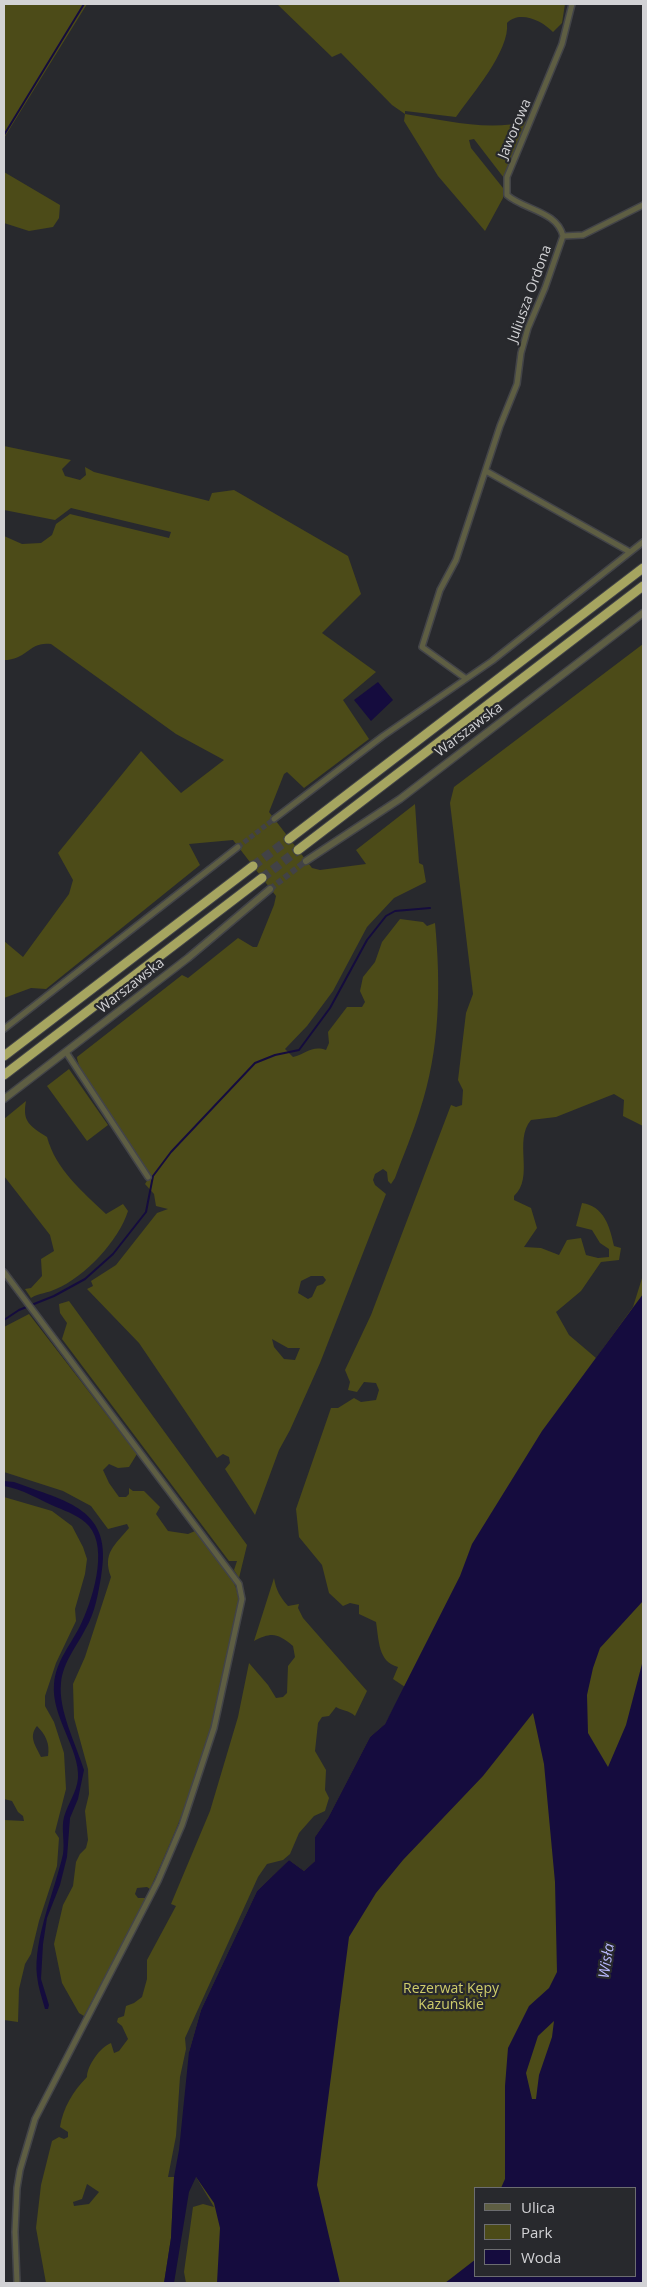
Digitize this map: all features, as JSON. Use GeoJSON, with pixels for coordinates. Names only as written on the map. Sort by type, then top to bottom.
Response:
{"type":"FeatureCollection","features":[{"type":"Feature","properties":{"kind":"highway"},"geometry":{"type":"LineString","coordinates":[[289,839],[643,568]]}},
{"type":"Feature","properties":{"kind":"highway"},"geometry":{"type":"LineString","coordinates":[[298,850],[643,586]]}},
{"type":"Feature","properties":{"kind":"highway"},"geometry":{"type":"LineString","coordinates":[[4,1056],[252,866]]}},
{"type":"Feature","properties":{"kind":"highway"},"geometry":{"type":"LineString","coordinates":[[4,1075],[262,878]]}},
{"type":"Feature","properties":{"kind":"street","name":"Jaworowa"},"geometry":{"type":"LineString","coordinates":[[563,236],[561,229],[551,218],[514,202],[507,195],[506,186],[507,177],[562,44],[572,4]]}},
{"type":"Feature","properties":{"kind":"street","name":"Juliusza Ordona"},"geometry":{"type":"LineString","coordinates":[[465,678],[422,647],[440,590],[456,560],[500,426],[517,384],[521,352],[528,328],[545,288],[563,236],[583,235],[643,205]]}},
{"type":"Feature","properties":{"kind":"street"},"geometry":{"type":"LineString","coordinates":[[486,472],[630,552]]}},
{"type":"Feature","properties":{"kind":"street"},"geometry":{"type":"LineString","coordinates":[[274,819],[383,736],[492,661],[643,542]]}},
{"type":"Feature","properties":{"kind":"street","name":"Warszawska"},"geometry":{"type":"LineString","coordinates":[[306,861],[400,798],[643,613]]}},
{"type":"Feature","properties":{"kind":"street"},"geometry":{"type":"LineString","coordinates":[[4,1029],[238,847]]}},
{"type":"Feature","properties":{"kind":"street","name":"Warszawska"},"geometry":{"type":"LineString","coordinates":[[4,1099],[188,958],[270,889]]}},
{"type":"Feature","properties":{"kind":"street"},"geometry":{"type":"LineString","coordinates":[[66,1052],[148,1177]]}},
{"type":"Feature","properties":{"kind":"street"},"geometry":{"type":"LineString","coordinates":[[4,1272],[239,1584],[242,1599],[214,1728],[182,1825],[158,1882],[35,2119],[20,2170],[17,2188],[15,2232],[17,2283]]}},
{"type":"Feature","properties":{"kind":"green space"},"geometry":{"type":"Polygon","coordinates":[[[4,4],[87,4],[4,138],[4,4]]]}},
{"type":"Feature","properties":{"kind":"green space"},"geometry":{"type":"Polygon","coordinates":[[[277,4],[565,4],[562,23],[553,32],[537,20],[530,18],[518,17],[507,23],[503,46],[489,72],[456,117],[405,111],[405,114],[392,105],[341,53],[332,57],[277,4]]]}},
{"type":"Feature","properties":{"kind":"green space"},"geometry":{"type":"Polygon","coordinates":[[[405,114],[482,125],[513,124],[528,121],[504,178],[474,139],[469,140],[471,148],[503,188],[503,198],[485,231],[438,176],[404,121],[405,114]]]}},
{"type":"Feature","properties":{"kind":"green space"},"geometry":{"type":"Polygon","coordinates":[[[4,172],[60,205],[59,218],[53,227],[29,231],[4,223],[4,172]]]}},
{"type":"Feature","properties":{"kind":"green space"},"geometry":{"type":"Polygon","coordinates":[[[4,446],[71,460],[62,469],[65,476],[80,480],[86,475],[85,467],[94,472],[209,501],[212,493],[234,490],[348,556],[361,594],[322,633],[376,672],[343,700],[369,739],[304,788],[287,772],[284,774],[269,812],[312,868],[320,870],[366,864],[356,850],[415,804],[419,863],[423,865],[426,882],[394,898],[367,927],[333,991],[307,1026],[285,1049],[293,1057],[313,1049],[326,1050],[329,1043],[328,1032],[347,1007],[362,1007],[365,1002],[360,991],[363,977],[375,962],[382,942],[400,919],[423,922],[427,926],[435,923],[438,970],[437,1018],[432,1064],[427,1087],[395,1178],[391,1184],[388,1181],[387,1172],[383,1169],[375,1174],[373,1180],[375,1185],[386,1194],[320,1363],[279,1450],[255,1515],[225,1469],[230,1463],[229,1457],[223,1454],[217,1458],[139,1343],[87,1289],[93,1286],[91,1281],[116,1265],[157,1213],[168,1209],[156,1206],[154,1194],[145,1184],[150,1176],[97,1097],[77,1057],[182,975],[188,978],[238,938],[253,947],[257,947],[276,896],[233,840],[189,844],[200,865],[46,989],[31,988],[4,998],[4,941],[23,957],[69,894],[73,880],[58,853],[141,751],[181,793],[224,760],[176,734],[51,644],[38,645],[18,657],[4,660],[4,536],[22,544],[41,543],[52,535],[56,524],[70,514],[169,538],[171,532],[71,508],[55,520],[4,510],[4,446]],[[311,1276],[301,1281],[298,1293],[308,1299],[312,1297],[317,1286],[323,1284],[326,1280],[323,1276],[311,1276]],[[272,1339],[274,1347],[284,1359],[295,1360],[300,1348],[288,1348],[272,1339]]]}},
{"type":"Feature","properties":{"kind":"green space","name":"Rezerwat Kępy Kazuńskie"},"geometry":{"type":"Polygon","coordinates":[[[643,644],[643,1126],[623,1116],[624,1100],[614,1094],[556,1117],[531,1120],[524,1138],[523,1179],[520,1188],[514,1196],[514,1200],[531,1208],[537,1228],[524,1247],[541,1248],[559,1255],[567,1240],[581,1238],[586,1255],[598,1258],[609,1257],[609,1249],[600,1243],[592,1230],[576,1226],[582,1203],[596,1208],[601,1213],[608,1225],[614,1246],[621,1248],[619,1260],[601,1262],[581,1291],[556,1312],[569,1335],[596,1358],[633,1307],[643,1275],[643,2283],[186,2283],[184,2272],[193,2207],[203,2204],[214,2207],[196,2177],[189,2052],[201,2010],[257,1891],[289,1860],[304,1871],[315,1861],[315,1837],[328,1818],[370,1737],[385,1724],[405,1687],[393,1679],[398,1667],[391,1664],[383,1655],[376,1622],[359,1614],[359,1605],[350,1603],[343,1606],[329,1593],[322,1565],[299,1537],[296,1509],[331,1408],[338,1408],[354,1398],[361,1402],[376,1400],[379,1390],[376,1383],[364,1382],[357,1392],[348,1390],[350,1382],[345,1370],[371,1315],[451,1105],[456,1107],[462,1105],[463,1090],[458,1080],[466,1013],[473,994],[450,803],[454,787],[643,644]]]}},
{"type":"Feature","properties":{"kind":"green space"},"geometry":{"type":"Polygon","coordinates":[[[69,1069],[108,1125],[87,1141],[47,1086],[69,1069]]]}},
{"type":"Feature","properties":{"kind":"green space"},"geometry":{"type":"Polygon","coordinates":[[[26,1101],[26,1119],[36,1130],[47,1137],[51,1149],[63,1170],[79,1188],[106,1214],[123,1204],[128,1211],[117,1234],[89,1267],[67,1283],[31,1298],[25,1289],[31,1288],[42,1276],[41,1259],[54,1251],[50,1235],[4,1176],[4,1119],[26,1101]]]}},
{"type":"Feature","properties":{"kind":"green space"},"geometry":{"type":"Polygon","coordinates":[[[69,1301],[247,1545],[239,1578],[234,1570],[237,1561],[229,1561],[62,1339],[67,1323],[60,1313],[59,1304],[69,1301]]]}},
{"type":"Feature","properties":{"kind":"green space"},"geometry":{"type":"Polygon","coordinates":[[[29,1314],[137,1454],[129,1467],[118,1468],[109,1464],[103,1470],[119,1497],[126,1497],[129,1494],[129,1488],[133,1491],[144,1491],[160,1507],[156,1514],[168,1531],[188,1534],[195,1531],[229,1573],[234,1583],[239,1603],[212,1723],[190,1794],[150,1889],[147,1887],[137,1888],[135,1894],[138,1898],[147,1898],[84,2016],[79,2013],[62,1983],[54,1944],[63,1905],[73,1886],[76,1862],[86,1848],[88,1840],[85,1811],[89,1794],[88,1769],[74,1718],[73,1684],[85,1657],[111,1577],[108,1562],[109,1555],[129,1528],[127,1524],[108,1529],[91,1506],[63,1491],[4,1472],[4,1327],[29,1314]]]}},
{"type":"Feature","properties":{"kind":"green space"},"geometry":{"type":"Polygon","coordinates":[[[4,1497],[52,1511],[72,1526],[87,1559],[85,1574],[75,1609],[76,1621],[56,1663],[45,1696],[45,1706],[54,1722],[64,1753],[66,1789],[55,1832],[59,1838],[57,1866],[39,1921],[31,1954],[25,1964],[19,1989],[18,2022],[4,2020],[4,1820],[24,1821],[23,1816],[18,1812],[12,1801],[4,1799],[4,1497]],[[37,1726],[34,1730],[33,1738],[41,1757],[48,1756],[48,1744],[37,1726]]]}},
{"type":"Feature","properties":{"kind":"green space"},"geometry":{"type":"Polygon","coordinates":[[[274,1578],[277,1590],[285,1603],[288,1606],[299,1604],[298,1608],[303,1618],[367,1691],[355,1716],[336,1707],[329,1716],[322,1717],[318,1723],[315,1751],[326,1770],[325,1790],[329,1798],[325,1811],[314,1816],[299,1833],[290,1854],[283,1860],[267,1864],[258,1877],[185,2038],[186,2049],[180,2077],[176,2136],[168,2177],[174,2177],[171,2238],[164,2283],[46,2283],[36,2228],[41,2185],[52,2141],[59,2137],[64,2139],[68,2137],[68,2132],[60,2127],[66,2107],[77,2088],[87,2077],[95,2057],[103,2048],[111,2043],[114,2053],[119,2051],[128,2039],[122,2026],[117,2022],[118,2018],[124,2016],[126,2006],[142,1997],[147,1979],[147,1960],[176,1906],[171,1904],[210,1811],[238,1717],[249,1663],[268,1685],[276,1698],[283,1697],[287,1693],[288,1666],[295,1657],[293,1646],[283,1638],[274,1635],[265,1636],[254,1641],[274,1578]],[[87,2184],[82,2199],[73,2202],[74,2206],[89,2204],[99,2192],[87,2184]]]}},
{"type":"Feature","properties":{"kind":"water"},"geometry":{"type":"Polygon","coordinates":[[[378,682],[393,700],[371,721],[354,700],[378,682]]]}},
{"type":"Feature","properties":{"kind":"water","name":"Rezerwat Kępy Kazuńskie"},"geometry":{"type":"Polygon","coordinates":[[[643,1294],[643,1601],[600,1648],[587,1695],[588,1733],[608,1767],[626,1725],[643,1660],[643,2283],[445,2283],[474,2261],[474,2277],[637,2277],[637,2187],[501,2187],[505,2179],[505,2086],[508,2048],[529,2006],[549,1988],[557,1972],[555,1882],[544,1764],[533,1713],[483,1776],[403,1860],[376,1893],[349,1937],[317,2185],[340,2283],[217,2283],[220,2228],[214,2203],[196,2177],[189,2192],[174,2283],[164,2283],[171,2238],[174,2177],[179,2150],[189,2052],[201,2010],[257,1891],[289,1860],[304,1871],[315,1861],[315,1837],[328,1818],[370,1737],[385,1724],[460,1576],[472,1544],[542,1431],[643,1294]],[[554,2021],[538,2036],[526,2073],[532,2099],[536,2099],[539,2075],[552,2037],[554,2021]]]}},
{"type":"Feature","properties":{"kind":"water"},"geometry":{"type":"Polygon","coordinates":[[[4,1481],[14,1482],[52,1496],[82,1511],[93,1522],[100,1536],[103,1554],[101,1577],[94,1610],[67,1661],[61,1683],[62,1704],[65,1716],[84,1770],[78,1799],[70,1818],[67,1857],[60,1885],[47,1918],[43,1944],[41,1979],[49,2005],[48,2009],[45,2009],[39,1988],[38,1947],[63,1854],[64,1817],[78,1778],[75,1756],[57,1709],[54,1684],[60,1661],[85,1616],[96,1576],[98,1548],[95,1536],[89,1526],[82,1520],[24,1492],[4,1486],[4,1481]]]}},
{"type":"Feature","properties":{"kind":"waterway"},"geometry":{"type":"LineString","coordinates":[[4,135],[84,4]]}},
{"type":"Feature","properties":{"kind":"waterway"},"geometry":{"type":"LineString","coordinates":[[4,1320],[19,1310],[54,1296],[85,1279],[113,1254],[146,1212],[153,1176],[171,1152],[255,1063],[275,1055],[299,1050],[330,1008],[367,940],[386,916],[395,911],[430,908]]}},
{"type":"Feature","properties":{"kind":"tunnel"},"geometry":{"type":"LineString","coordinates":[[238,847],[274,819]]}},
{"type":"Feature","properties":{"kind":"tunnel"},"geometry":{"type":"LineString","coordinates":[[253,866],[289,839]]}},
{"type":"Feature","properties":{"kind":"tunnel"},"geometry":{"type":"LineString","coordinates":[[262,878],[298,850]]}},
{"type":"Feature","properties":{"kind":"tunnel"},"geometry":{"type":"LineString","coordinates":[[270,889],[306,861]]}},
{"type":"Feature","properties":{"kind":"water label","name":"Wisła"},"geometry":{"type":"Point","coordinates":[607,1961]}}]}
